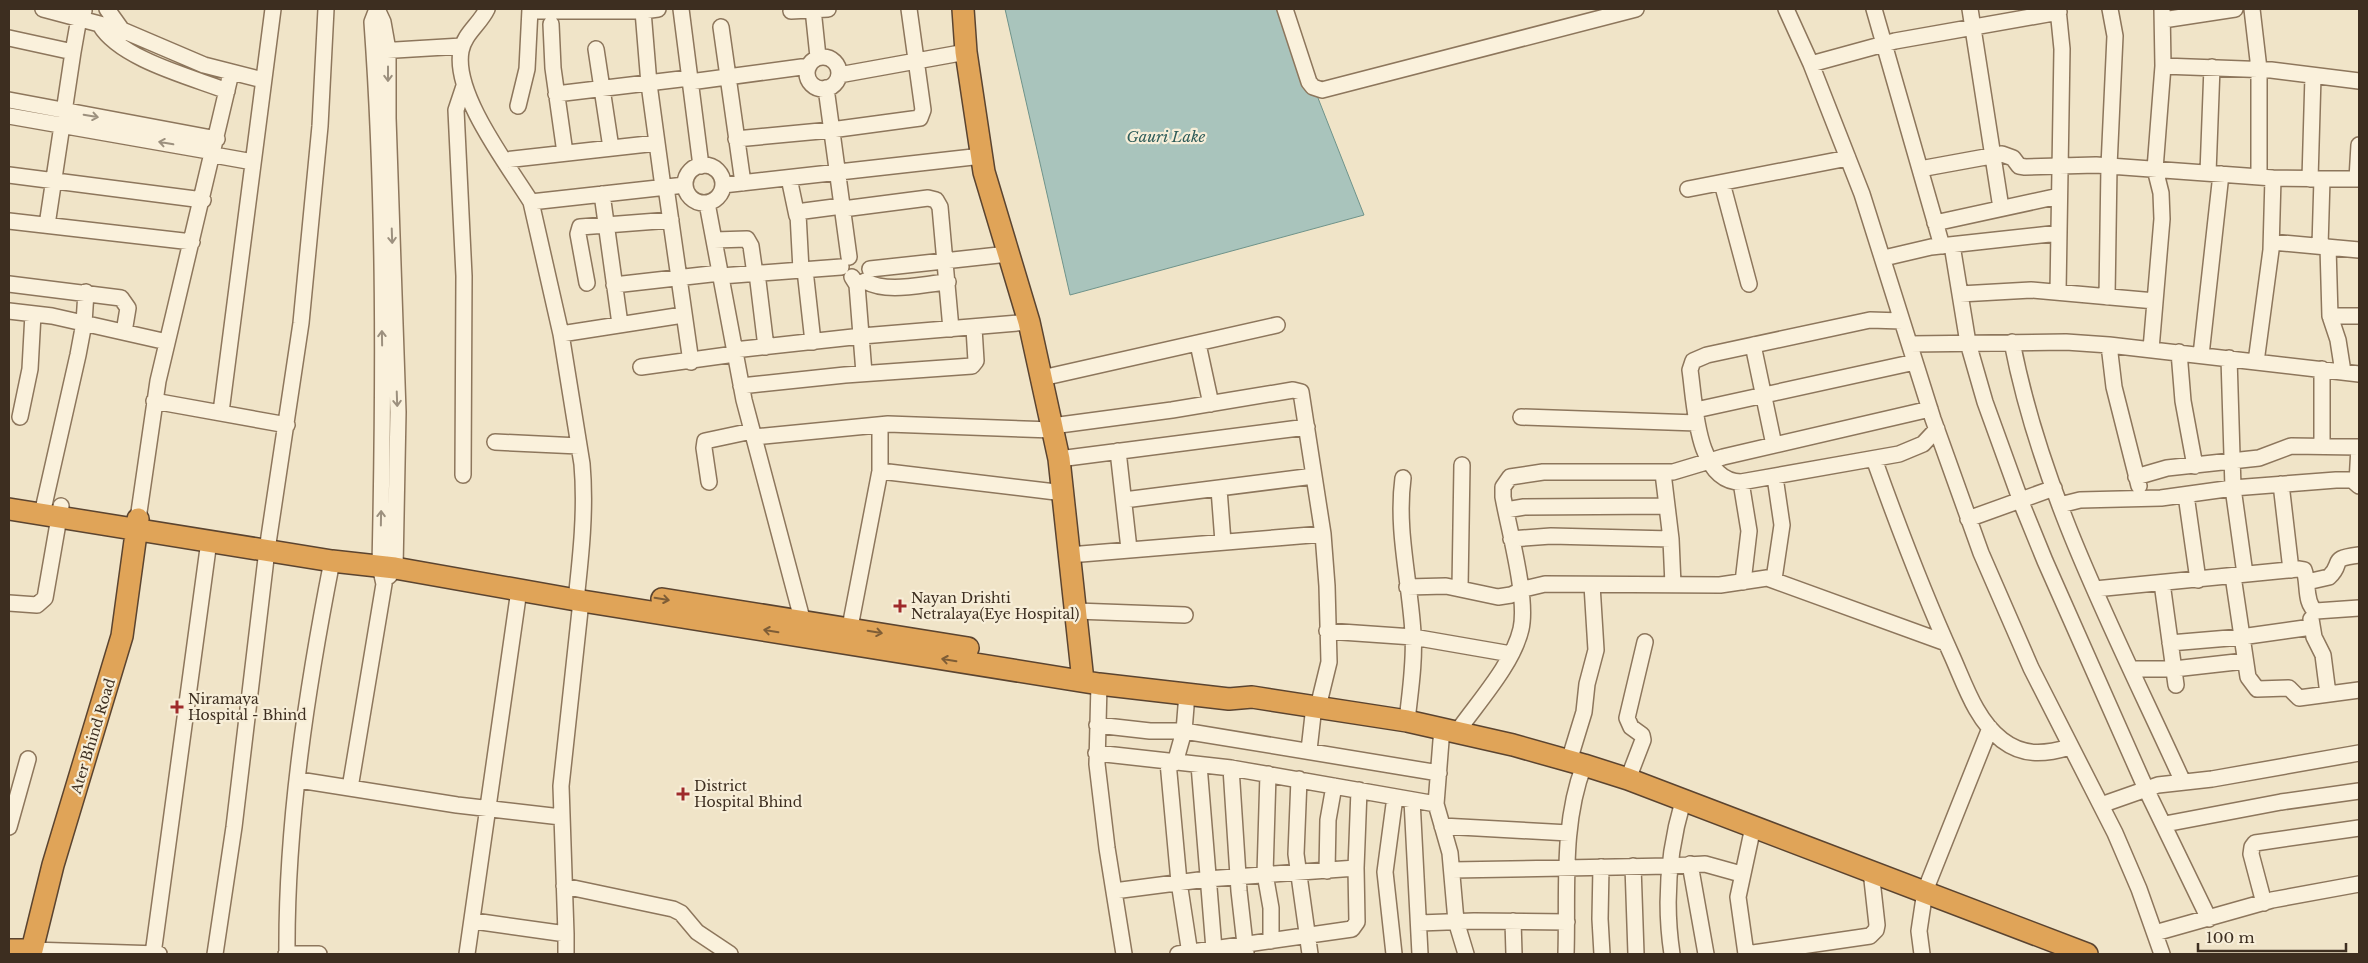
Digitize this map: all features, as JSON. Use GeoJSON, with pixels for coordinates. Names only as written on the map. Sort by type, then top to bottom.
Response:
{"type":"FeatureCollection","features":[{"type":"Feature","properties":{"kind":"highway"},"geometry":{"type":"LineString","coordinates":[[962,9],[966,52],[990,195],[1029,322],[1059,459],[1076,611],[1088,678]]}},
{"type":"Feature","properties":{"kind":"highway"},"geometry":{"type":"LineString","coordinates":[[9,498],[52,510],[268,545],[518,590],[578,595]]}},
{"type":"Feature","properties":{"kind":"highway"},"geometry":{"type":"LineString","coordinates":[[9,509],[52,510]]}},
{"type":"Feature","properties":{"kind":"highway"},"geometry":{"type":"LineString","coordinates":[[137,524],[209,540],[268,545],[332,560],[387,566],[805,629],[1187,694],[1229,699],[1252,697],[1407,721],[1450,730],[1577,763],[1628,779],[2087,954]]}},
{"type":"Feature","properties":{"kind":"highway","name":"Ater Bhind Road"},"geometry":{"type":"LineString","coordinates":[[31,952],[54,865],[122,636],[137,524]]}},
{"type":"Feature","properties":{"kind":"highway"},"geometry":{"type":"LineString","coordinates":[[805,629],[850,627],[1088,678],[1230,686],[1252,697]]}},
{"type":"Feature","properties":{"kind":"highway"},"geometry":{"type":"LineString","coordinates":[[9,950],[31,952]]}},
{"type":"Feature","properties":{"kind":"street"},"geometry":{"type":"LineString","coordinates":[[43,9],[82,13],[183,65],[229,83],[262,87]]}},
{"type":"Feature","properties":{"kind":"street"},"geometry":{"type":"LineString","coordinates":[[107,9],[111,39],[130,53],[183,65]]}},
{"type":"Feature","properties":{"kind":"street"},"geometry":{"type":"LineString","coordinates":[[221,412],[273,9]]}},
{"type":"Feature","properties":{"kind":"street"},"geometry":{"type":"LineString","coordinates":[[215,954],[235,817],[268,545],[301,323],[321,102],[326,9]]}},
{"type":"Feature","properties":{"kind":"street"},"geometry":{"type":"LineString","coordinates":[[350,788],[387,566],[381,51],[372,22],[377,9]]}},
{"type":"Feature","properties":{"kind":"street"},"geometry":{"type":"LineString","coordinates":[[487,9],[462,46],[460,64],[464,86],[473,107],[531,202],[561,334],[584,485],[578,595],[561,786],[566,954]]}},
{"type":"Feature","properties":{"kind":"street"},"geometry":{"type":"LineString","coordinates":[[518,106],[527,69],[530,10],[643,11],[658,9]]}},
{"type":"Feature","properties":{"kind":"street"},"geometry":{"type":"LineString","coordinates":[[556,94],[726,76],[814,62],[828,57],[835,62],[839,75],[836,83],[826,88],[819,88],[811,83],[807,75],[814,62],[818,9],[791,11]]}},
{"type":"Feature","properties":{"kind":"street"},"geometry":{"type":"LineString","coordinates":[[736,139],[832,130],[920,118],[924,110],[909,9]]}},
{"type":"Feature","properties":{"kind":"street"},"geometry":{"type":"LineString","coordinates":[[1284,9],[1309,82],[1313,87],[1322,90],[1636,9]]}},
{"type":"Feature","properties":{"kind":"street"},"geometry":{"type":"LineString","coordinates":[[1786,9],[1811,64],[1848,158],[1884,258],[1930,409],[1968,519],[2018,638],[2124,854],[2162,954]]}},
{"type":"Feature","properties":{"kind":"street"},"geometry":{"type":"LineString","coordinates":[[1874,9],[1935,223],[1947,245],[1960,294],[1968,343],[1985,402],[2020,499],[2045,561],[2146,789],[2165,824],[2209,919]]}},
{"type":"Feature","properties":{"kind":"street"},"geometry":{"type":"LineString","coordinates":[[1970,9],[2001,208]]}},
{"type":"Feature","properties":{"kind":"street"},"geometry":{"type":"LineString","coordinates":[[2107,297],[2109,166],[2114,36],[2110,9]]}},
{"type":"Feature","properties":{"kind":"street"},"geometry":{"type":"LineString","coordinates":[[2151,349],[2162,219],[2161,193],[2155,170],[2163,66],[2162,14],[2235,9]]}},
{"type":"Feature","properties":{"kind":"street"},"geometry":{"type":"LineString","coordinates":[[2252,9],[2259,69],[2272,242],[2256,362]]}},
{"type":"Feature","properties":{"kind":"street"},"geometry":{"type":"LineString","coordinates":[[643,11],[648,84],[691,362]]}},
{"type":"Feature","properties":{"kind":"street"},"geometry":{"type":"LineString","coordinates":[[1811,64],[1883,44],[2059,11],[2062,49],[2058,292]]}},
{"type":"Feature","properties":{"kind":"street"},"geometry":{"type":"LineString","coordinates":[[47,225],[73,52],[82,13]]}},
{"type":"Feature","properties":{"kind":"street"},"geometry":{"type":"LineString","coordinates":[[682,15],[701,166]]}},
{"type":"Feature","properties":{"kind":"street"},"geometry":{"type":"LineString","coordinates":[[551,24],[551,53],[565,154]]}},
{"type":"Feature","properties":{"kind":"street"},"geometry":{"type":"LineString","coordinates":[[721,27],[726,76],[742,183]]}},
{"type":"Feature","properties":{"kind":"street"},"geometry":{"type":"LineString","coordinates":[[9,38],[73,52]]}},
{"type":"Feature","properties":{"kind":"street"},"geometry":{"type":"LineString","coordinates":[[381,51],[462,46]]}},
{"type":"Feature","properties":{"kind":"street"},"geometry":{"type":"LineString","coordinates":[[596,48],[611,148]]}},
{"type":"Feature","properties":{"kind":"street"},"geometry":{"type":"LineString","coordinates":[[839,75],[966,52]]}},
{"type":"Feature","properties":{"kind":"street"},"geometry":{"type":"LineString","coordinates":[[2163,66],[2212,66],[2259,69],[2359,81]]}},
{"type":"Feature","properties":{"kind":"street"},"geometry":{"type":"LineString","coordinates":[[2201,355],[2215,174],[2212,66]]}},
{"type":"Feature","properties":{"kind":"street"},"geometry":{"type":"LineString","coordinates":[[2313,76],[2316,179],[2330,316],[2338,340],[2343,372]]}},
{"type":"Feature","properties":{"kind":"street"},"geometry":{"type":"LineString","coordinates":[[137,524],[154,401],[203,200],[229,83]]}},
{"type":"Feature","properties":{"kind":"street"},"geometry":{"type":"LineString","coordinates":[[464,86],[456,110],[464,276],[464,475]]}},
{"type":"Feature","properties":{"kind":"street"},"geometry":{"type":"LineString","coordinates":[[826,88],[862,336],[864,373]]}},
{"type":"Feature","properties":{"kind":"street"},"geometry":{"type":"LineString","coordinates":[[9,100],[64,118],[215,148],[253,162]]}},
{"type":"Feature","properties":{"kind":"street"},"geometry":{"type":"LineString","coordinates":[[9,116],[64,118]]}},
{"type":"Feature","properties":{"kind":"street"},"geometry":{"type":"LineString","coordinates":[[505,160],[657,143]]}},
{"type":"Feature","properties":{"kind":"street"},"geometry":{"type":"LineString","coordinates":[[1920,169],[1994,155],[2008,156],[2019,166],[2109,166],[2266,178],[2358,179],[2359,145]]}},
{"type":"Feature","properties":{"kind":"street"},"geometry":{"type":"LineString","coordinates":[[723,185],[982,156]]}},
{"type":"Feature","properties":{"kind":"street"},"geometry":{"type":"LineString","coordinates":[[1688,189],[1848,158]]}},
{"type":"Feature","properties":{"kind":"street"},"geometry":{"type":"LineString","coordinates":[[701,166],[717,170],[723,185],[720,195],[707,203],[692,199],[685,185],[692,170],[701,166]]}},
{"type":"Feature","properties":{"kind":"street"},"geometry":{"type":"LineString","coordinates":[[9,175],[203,200]]}},
{"type":"Feature","properties":{"kind":"street"},"geometry":{"type":"LineString","coordinates":[[788,178],[797,216],[814,342]]}},
{"type":"Feature","properties":{"kind":"street"},"geometry":{"type":"LineString","coordinates":[[1722,182],[1749,284]]}},
{"type":"Feature","properties":{"kind":"street"},"geometry":{"type":"LineString","coordinates":[[531,202],[685,185]]}},
{"type":"Feature","properties":{"kind":"street"},"geometry":{"type":"LineString","coordinates":[[602,194],[620,324]]}},
{"type":"Feature","properties":{"kind":"street"},"geometry":{"type":"LineString","coordinates":[[1935,223],[2059,196]]}},
{"type":"Feature","properties":{"kind":"street"},"geometry":{"type":"LineString","coordinates":[[797,216],[804,211],[933,198],[940,207],[951,329]]}},
{"type":"Feature","properties":{"kind":"street"},"geometry":{"type":"LineString","coordinates":[[707,203],[741,386],[805,629]]}},
{"type":"Feature","properties":{"kind":"street"},"geometry":{"type":"LineString","coordinates":[[587,284],[578,230],[583,225],[670,220]]}},
{"type":"Feature","properties":{"kind":"street"},"geometry":{"type":"LineString","coordinates":[[9,221],[192,242]]}},
{"type":"Feature","properties":{"kind":"street"},"geometry":{"type":"LineString","coordinates":[[1884,258],[1911,250],[2059,233]]}},
{"type":"Feature","properties":{"kind":"street"},"geometry":{"type":"LineString","coordinates":[[714,240],[747,239],[751,246],[766,347]]}},
{"type":"Feature","properties":{"kind":"street"},"geometry":{"type":"LineString","coordinates":[[2272,242],[2359,250]]}},
{"type":"Feature","properties":{"kind":"street"},"geometry":{"type":"LineString","coordinates":[[614,285],[721,275],[803,270],[853,270],[1008,254]]}},
{"type":"Feature","properties":{"kind":"street"},"geometry":{"type":"LineString","coordinates":[[853,270],[872,285],[886,288],[948,282]]}},
{"type":"Feature","properties":{"kind":"street"},"geometry":{"type":"LineString","coordinates":[[9,284],[118,297],[125,300],[128,308],[124,332]]}},
{"type":"Feature","properties":{"kind":"street"},"geometry":{"type":"LineString","coordinates":[[1960,294],[2031,290],[2155,301]]}},
{"type":"Feature","properties":{"kind":"street"},"geometry":{"type":"LineString","coordinates":[[9,603],[37,605],[45,598],[52,510],[84,323],[86,292]]}},
{"type":"Feature","properties":{"kind":"street"},"geometry":{"type":"LineString","coordinates":[[9,311],[84,323],[167,342]]}},
{"type":"Feature","properties":{"kind":"street"},"geometry":{"type":"LineString","coordinates":[[20,417],[30,369],[33,314]]}},
{"type":"Feature","properties":{"kind":"street"},"geometry":{"type":"LineString","coordinates":[[561,334],[683,315]]}},
{"type":"Feature","properties":{"kind":"street"},"geometry":{"type":"LineString","coordinates":[[2330,316],[2359,316]]}},
{"type":"Feature","properties":{"kind":"street"},"geometry":{"type":"LineString","coordinates":[[1902,321],[1876,319],[1707,355],[1694,361],[1690,370],[1701,442],[1722,478],[1732,482],[1741,482],[1874,459],[1916,447],[1928,440],[1937,429]]}},
{"type":"Feature","properties":{"kind":"street"},"geometry":{"type":"LineString","coordinates":[[641,367],[691,362],[766,347],[862,336],[1029,322]]}},
{"type":"Feature","properties":{"kind":"street"},"geometry":{"type":"LineString","coordinates":[[1042,378],[1277,325]]}},
{"type":"Feature","properties":{"kind":"street"},"geometry":{"type":"LineString","coordinates":[[741,386],[864,373],[972,366],[976,361],[974,328]]}},
{"type":"Feature","properties":{"kind":"street"},"geometry":{"type":"LineString","coordinates":[[1910,344],[2012,342],[2109,345],[2359,374]]}},
{"type":"Feature","properties":{"kind":"street"},"geometry":{"type":"LineString","coordinates":[[2012,342],[2028,412],[2060,504],[2095,589],[2183,782]]}},
{"type":"Feature","properties":{"kind":"street"},"geometry":{"type":"LineString","coordinates":[[1198,344],[1211,404]]}},
{"type":"Feature","properties":{"kind":"street"},"geometry":{"type":"LineString","coordinates":[[1753,345],[1774,445]]}},
{"type":"Feature","properties":{"kind":"street"},"geometry":{"type":"LineString","coordinates":[[2109,345],[2114,387],[2143,499]]}},
{"type":"Feature","properties":{"kind":"street"},"geometry":{"type":"LineString","coordinates":[[2179,352],[2183,401],[2195,466]]}},
{"type":"Feature","properties":{"kind":"street"},"geometry":{"type":"LineString","coordinates":[[2229,358],[2233,488],[2241,637],[2248,677],[2257,690],[2289,688],[2299,698],[2359,690]]}},
{"type":"Feature","properties":{"kind":"street"},"geometry":{"type":"LineString","coordinates":[[1521,418],[1697,416],[1764,396],[1915,362]]}},
{"type":"Feature","properties":{"kind":"street"},"geometry":{"type":"LineString","coordinates":[[2322,369],[2322,445]]}},
{"type":"Feature","properties":{"kind":"street"},"geometry":{"type":"LineString","coordinates":[[709,482],[704,448],[705,441],[753,434],[880,425],[924,424],[1053,428],[1298,390],[1302,395],[1323,534],[1327,586],[1328,671],[1316,706],[1308,750]]}},
{"type":"Feature","properties":{"kind":"street"},"geometry":{"type":"LineString","coordinates":[[154,401],[287,425]]}},
{"type":"Feature","properties":{"kind":"street"},"geometry":{"type":"LineString","coordinates":[[1466,954],[1456,921],[1449,848],[1436,804],[1438,773],[1450,730],[1511,654],[1523,618],[1503,497],[1505,482],[1510,477],[1526,473],[1663,473],[1710,460],[1930,409]]}},
{"type":"Feature","properties":{"kind":"street"},"geometry":{"type":"LineString","coordinates":[[850,627],[880,471],[880,425]]}},
{"type":"Feature","properties":{"kind":"street"},"geometry":{"type":"LineString","coordinates":[[1059,459],[1307,428]]}},
{"type":"Feature","properties":{"kind":"street"},"geometry":{"type":"LineString","coordinates":[[494,442],[579,446]]}},
{"type":"Feature","properties":{"kind":"street"},"geometry":{"type":"LineString","coordinates":[[2060,504],[2080,500],[2143,499],[2282,484],[2345,480],[2358,485],[2359,447],[2291,446],[2265,457],[2167,468],[2136,477]]}},
{"type":"Feature","properties":{"kind":"street"},"geometry":{"type":"LineString","coordinates":[[1118,451],[1129,549]]}},
{"type":"Feature","properties":{"kind":"street"},"geometry":{"type":"LineString","coordinates":[[1874,459],[1914,568],[1973,702],[1990,728],[2002,740],[2029,752],[2049,753],[2070,747]]}},
{"type":"Feature","properties":{"kind":"street"},"geometry":{"type":"LineString","coordinates":[[1460,588],[1462,465]]}},
{"type":"Feature","properties":{"kind":"street"},"geometry":{"type":"LineString","coordinates":[[880,471],[1064,493]]}},
{"type":"Feature","properties":{"kind":"street"},"geometry":{"type":"LineString","coordinates":[[1663,473],[1671,539],[1673,585]]}},
{"type":"Feature","properties":{"kind":"street"},"geometry":{"type":"LineString","coordinates":[[1124,500],[1314,476]]}},
{"type":"Feature","properties":{"kind":"street"},"geometry":{"type":"LineString","coordinates":[[1774,580],[1782,525],[1775,476]]}},
{"type":"Feature","properties":{"kind":"street"},"geometry":{"type":"LineString","coordinates":[[1403,478],[1400,515],[1413,637],[1407,721]]}},
{"type":"Feature","properties":{"kind":"street"},"geometry":{"type":"LineString","coordinates":[[1741,482],[1749,531],[1743,582]]}},
{"type":"Feature","properties":{"kind":"street"},"geometry":{"type":"LineString","coordinates":[[2282,484],[2291,570]]}},
{"type":"Feature","properties":{"kind":"street"},"geometry":{"type":"LineString","coordinates":[[1968,519],[2054,488]]}},
{"type":"Feature","properties":{"kind":"street"},"geometry":{"type":"LineString","coordinates":[[1219,489],[1223,542]]}},
{"type":"Feature","properties":{"kind":"street"},"geometry":{"type":"LineString","coordinates":[[2186,495],[2198,580]]}},
{"type":"Feature","properties":{"kind":"street"},"geometry":{"type":"LineString","coordinates":[[1506,510],[1524,507],[1667,506]]}},
{"type":"Feature","properties":{"kind":"street"},"geometry":{"type":"LineString","coordinates":[[1069,556],[1129,549],[1323,534]]}},
{"type":"Feature","properties":{"kind":"street"},"geometry":{"type":"LineString","coordinates":[[1511,539],[1552,536],[1671,539]]}},
{"type":"Feature","properties":{"kind":"street"},"geometry":{"type":"LineString","coordinates":[[153,954],[209,540]]}},
{"type":"Feature","properties":{"kind":"street"},"geometry":{"type":"LineString","coordinates":[[2322,562],[2359,555]]}},
{"type":"Feature","properties":{"kind":"street"},"geometry":{"type":"LineString","coordinates":[[2307,582],[2329,577],[2342,557]]}},
{"type":"Feature","properties":{"kind":"street"},"geometry":{"type":"LineString","coordinates":[[319,954],[287,954],[288,886],[314,658],[332,560]]}},
{"type":"Feature","properties":{"kind":"street"},"geometry":{"type":"LineString","coordinates":[[2095,589],[2304,570],[2312,609],[2312,627],[2323,655],[2328,694]]}},
{"type":"Feature","properties":{"kind":"street"},"geometry":{"type":"LineString","coordinates":[[1407,587],[1430,585],[1460,588],[1498,597],[1511,595],[1545,584],[1720,585],[1774,580],[1946,642]]}},
{"type":"Feature","properties":{"kind":"street"},"geometry":{"type":"LineString","coordinates":[[2162,583],[2176,686]]}},
{"type":"Feature","properties":{"kind":"street"},"geometry":{"type":"LineString","coordinates":[[1566,954],[1569,833],[1587,684],[1596,650],[1592,585]]}},
{"type":"Feature","properties":{"kind":"street"},"geometry":{"type":"LineString","coordinates":[[468,954],[518,590]]}},
{"type":"Feature","properties":{"kind":"street"},"geometry":{"type":"LineString","coordinates":[[2312,609],[2322,612],[2336,608],[2359,608]]}},
{"type":"Feature","properties":{"kind":"street"},"geometry":{"type":"LineString","coordinates":[[1076,611],[1185,615]]}},
{"type":"Feature","properties":{"kind":"street"},"geometry":{"type":"LineString","coordinates":[[2170,642],[2241,637],[2312,627]]}},
{"type":"Feature","properties":{"kind":"street"},"geometry":{"type":"LineString","coordinates":[[1327,630],[1413,637],[1511,654]]}},
{"type":"Feature","properties":{"kind":"street"},"geometry":{"type":"LineString","coordinates":[[1628,779],[1643,740],[1642,735],[1631,727],[1627,718],[1645,642]]}},
{"type":"Feature","properties":{"kind":"street"},"geometry":{"type":"LineString","coordinates":[[2132,669],[2174,669],[2245,661]]}},
{"type":"Feature","properties":{"kind":"street"},"geometry":{"type":"LineString","coordinates":[[1088,678],[1098,725],[1096,753],[1124,954]]}},
{"type":"Feature","properties":{"kind":"street"},"geometry":{"type":"LineString","coordinates":[[1187,694],[1184,731],[1171,762],[1186,954],[1214,949],[1246,949],[1271,941],[1346,930],[1356,926],[1359,790]]}},
{"type":"Feature","properties":{"kind":"street"},"geometry":{"type":"LineString","coordinates":[[1098,725],[1150,731],[1184,731],[1438,773]]}},
{"type":"Feature","properties":{"kind":"street"},"geometry":{"type":"LineString","coordinates":[[1922,954],[1919,931],[1925,891],[1990,728]]}},
{"type":"Feature","properties":{"kind":"street"},"geometry":{"type":"LineString","coordinates":[[1096,753],[1231,768],[1436,804]]}},
{"type":"Feature","properties":{"kind":"street"},"geometry":{"type":"LineString","coordinates":[[2101,805],[2146,789],[2359,753]]}},
{"type":"Feature","properties":{"kind":"street"},"geometry":{"type":"LineString","coordinates":[[9,826],[28,759]]}},
{"type":"Feature","properties":{"kind":"street"},"geometry":{"type":"LineString","coordinates":[[1199,765],[1214,949]]}},
{"type":"Feature","properties":{"kind":"street"},"geometry":{"type":"LineString","coordinates":[[1231,768],[1238,876],[1246,949]]}},
{"type":"Feature","properties":{"kind":"street"},"geometry":{"type":"LineString","coordinates":[[1268,774],[1265,874],[1271,908],[1271,941]]}},
{"type":"Feature","properties":{"kind":"street"},"geometry":{"type":"LineString","coordinates":[[1299,779],[1296,843],[1310,954]]}},
{"type":"Feature","properties":{"kind":"street"},"geometry":{"type":"LineString","coordinates":[[299,780],[489,809],[561,817]]}},
{"type":"Feature","properties":{"kind":"street"},"geometry":{"type":"LineString","coordinates":[[1327,871],[1328,820],[1334,786]]}},
{"type":"Feature","properties":{"kind":"street"},"geometry":{"type":"LineString","coordinates":[[2165,824],[2281,802],[2359,791]]}},
{"type":"Feature","properties":{"kind":"street"},"geometry":{"type":"LineString","coordinates":[[1394,954],[1385,866],[1395,797]]}},
{"type":"Feature","properties":{"kind":"street"},"geometry":{"type":"LineString","coordinates":[[1412,800],[1420,954]]}},
{"type":"Feature","properties":{"kind":"street"},"geometry":{"type":"LineString","coordinates":[[1672,954],[1667,891],[1673,837],[1683,801]]}},
{"type":"Feature","properties":{"kind":"street"},"geometry":{"type":"LineString","coordinates":[[1442,826],[1569,833]]}},
{"type":"Feature","properties":{"kind":"street"},"geometry":{"type":"LineString","coordinates":[[1753,827],[1741,874],[1738,896],[1746,954],[1870,936],[1876,930],[1877,925],[1871,871]]}},
{"type":"Feature","properties":{"kind":"street"},"geometry":{"type":"LineString","coordinates":[[2264,902],[2251,854],[2252,847],[2256,843],[2359,828]]}},
{"type":"Feature","properties":{"kind":"street"},"geometry":{"type":"LineString","coordinates":[[1690,864],[1706,954]]}},
{"type":"Feature","properties":{"kind":"street"},"geometry":{"type":"LineString","coordinates":[[1452,870],[1705,864],[1741,874]]}},
{"type":"Feature","properties":{"kind":"street"},"geometry":{"type":"LineString","coordinates":[[1633,866],[1636,954]]}},
{"type":"Feature","properties":{"kind":"street"},"geometry":{"type":"LineString","coordinates":[[1601,867],[1600,919],[1602,954]]}},
{"type":"Feature","properties":{"kind":"street"},"geometry":{"type":"LineString","coordinates":[[1114,891],[1238,876],[1356,868]]}},
{"type":"Feature","properties":{"kind":"street"},"geometry":{"type":"LineString","coordinates":[[2155,933],[2264,902],[2359,884]]}},
{"type":"Feature","properties":{"kind":"street"},"geometry":{"type":"LineString","coordinates":[[564,886],[673,909],[681,913],[696,932],[730,954]]}},
{"type":"Feature","properties":{"kind":"street"},"geometry":{"type":"LineString","coordinates":[[474,921],[566,934]]}},
{"type":"Feature","properties":{"kind":"street"},"geometry":{"type":"LineString","coordinates":[[1419,923],[1456,921],[1567,922]]}},
{"type":"Feature","properties":{"kind":"street"},"geometry":{"type":"LineString","coordinates":[[1513,921],[1514,954]]}},
{"type":"Feature","properties":{"kind":"street"},"geometry":{"type":"LineString","coordinates":[[31,952],[159,954]]}},
{"type":"Feature","properties":{"kind":"water","name":"Gauri Lake"},"geometry":{"type":"Polygon","coordinates":[[[1005,9],[1283,9],[1364,215],[1070,295],[1005,9]]]}},
{"type":"Feature","properties":{"kind":"place","name":"Nayan Drishti Netralaya(Eye Hospital)"},"geometry":{"type":"Point","coordinates":[900,606]}},
{"type":"Feature","properties":{"kind":"place","name":"Niramaya Hospital - Bhind"},"geometry":{"type":"Point","coordinates":[177,707]}},
{"type":"Feature","properties":{"kind":"place","name":"District Hospital Bhind"},"geometry":{"type":"Point","coordinates":[683,794]}}]}
